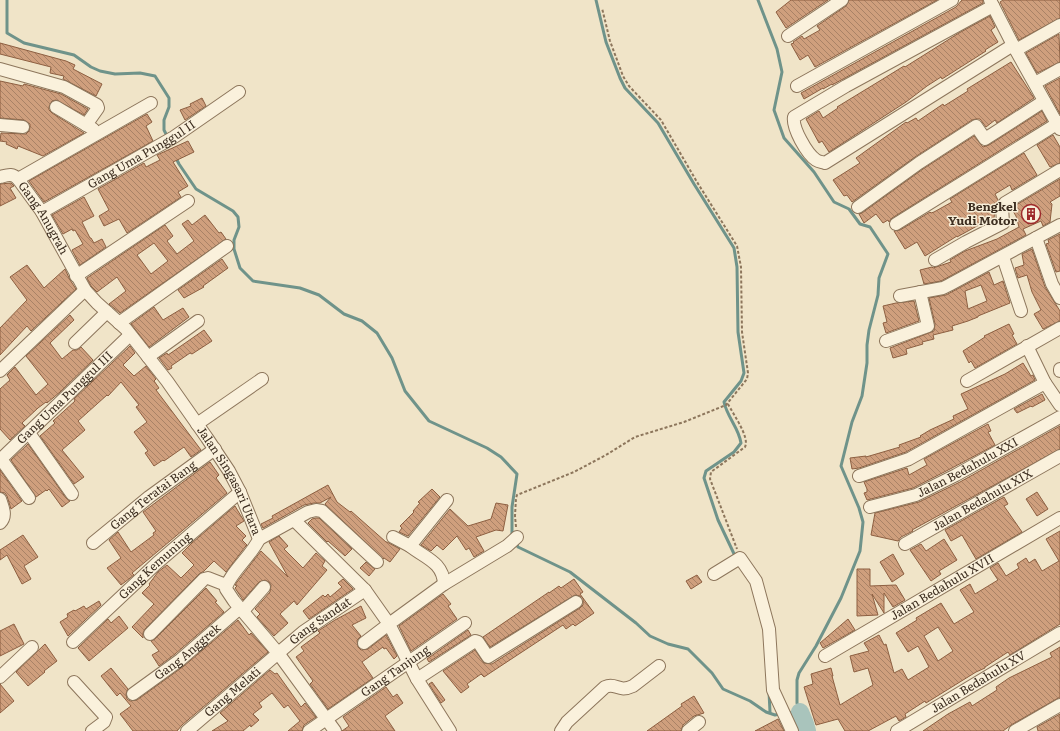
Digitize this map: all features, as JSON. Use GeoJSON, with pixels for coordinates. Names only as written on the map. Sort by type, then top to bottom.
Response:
{"type":"FeatureCollection","features":[{"type":"Feature","properties":{"kind":"street"},"geometry":{"type":"LineString","coordinates":[[788,36],[842,0]]}},
{"type":"Feature","properties":{"kind":"street"},"geometry":{"type":"LineString","coordinates":[[797,86],[952,0]]}},
{"type":"Feature","properties":{"kind":"street"},"geometry":{"type":"LineString","coordinates":[[896,224],[1059,125],[1044,101],[1036,83],[1014,48],[991,3],[846,86],[794,118],[794,125],[805,148],[817,161],[825,163],[1014,48],[1060,25]]}},
{"type":"Feature","properties":{"kind":"street"},"geometry":{"type":"LineString","coordinates":[[0,69],[64,87],[97,105],[98,108],[86,125]]}},
{"type":"Feature","properties":{"kind":"street"},"geometry":{"type":"LineString","coordinates":[[1036,83],[1060,69]]}},
{"type":"Feature","properties":{"kind":"street","name":"Gang Uma Punggul II"},"geometry":{"type":"LineString","coordinates":[[42,212],[174,137],[239,92]]}},
{"type":"Feature","properties":{"kind":"street"},"geometry":{"type":"LineString","coordinates":[[858,207],[919,163],[976,126],[985,139],[1044,101]]}},
{"type":"Feature","properties":{"kind":"street"},"geometry":{"type":"LineString","coordinates":[[18,179],[151,103]]}},
{"type":"Feature","properties":{"kind":"street"},"geometry":{"type":"LineString","coordinates":[[56,107],[100,133]]}},
{"type":"Feature","properties":{"kind":"street"},"geometry":{"type":"LineString","coordinates":[[0,125],[23,127]]}},
{"type":"Feature","properties":{"kind":"street"},"geometry":{"type":"LineString","coordinates":[[935,260],[1003,223],[1002,207],[1004,203],[1060,170]]}},
{"type":"Feature","properties":{"kind":"street","name":"Gang Anugrah"},"geometry":{"type":"LineString","coordinates":[[0,178],[9,174],[18,179],[42,212],[76,276]]}},
{"type":"Feature","properties":{"kind":"street"},"geometry":{"type":"LineString","coordinates":[[76,276],[188,201]]}},
{"type":"Feature","properties":{"kind":"street"},"geometry":{"type":"LineString","coordinates":[[900,296],[949,285],[1060,225]]}},
{"type":"Feature","properties":{"kind":"street"},"geometry":{"type":"LineString","coordinates":[[1036,238],[1052,284],[1060,298]]}},
{"type":"Feature","properties":{"kind":"street"},"geometry":{"type":"LineString","coordinates":[[119,323],[226,246]]}},
{"type":"Feature","properties":{"kind":"street"},"geometry":{"type":"LineString","coordinates":[[1003,257],[1021,311]]}},
{"type":"Feature","properties":{"kind":"street","name":"Jalan Singasari Utara"},"geometry":{"type":"LineString","coordinates":[[76,276],[85,290],[119,323],[148,357],[198,424],[215,449],[240,492],[260,539],[226,585]]}},
{"type":"Feature","properties":{"kind":"street"},"geometry":{"type":"LineString","coordinates":[[0,371],[85,290]]}},
{"type":"Feature","properties":{"kind":"street"},"geometry":{"type":"LineString","coordinates":[[886,341],[928,326],[920,292]]}},
{"type":"Feature","properties":{"kind":"street"},"geometry":{"type":"LineString","coordinates":[[75,343],[107,312]]}},
{"type":"Feature","properties":{"kind":"street"},"geometry":{"type":"LineString","coordinates":[[148,357],[198,321]]}},
{"type":"Feature","properties":{"kind":"street"},"geometry":{"type":"LineString","coordinates":[[967,381],[1060,328]]}},
{"type":"Feature","properties":{"kind":"street","name":"Gang Uma Punggul III"},"geometry":{"type":"LineString","coordinates":[[1,460],[130,335]]}},
{"type":"Feature","properties":{"kind":"street"},"geometry":{"type":"LineString","coordinates":[[1027,346],[1045,383],[1060,406]]}},
{"type":"Feature","properties":{"kind":"street"},"geometry":{"type":"LineString","coordinates":[[198,424],[262,379]]}},
{"type":"Feature","properties":{"kind":"street"},"geometry":{"type":"LineString","coordinates":[[859,476],[909,459],[1045,383]]}},
{"type":"Feature","properties":{"kind":"street","name":"Jalan Bedahulu XXI"},"geometry":{"type":"LineString","coordinates":[[870,507],[916,495],[956,475],[1060,417]]}},
{"type":"Feature","properties":{"kind":"street"},"geometry":{"type":"LineString","coordinates":[[29,433],[72,494]]}},
{"type":"Feature","properties":{"kind":"street","name":"Gang Teratai Bang"},"geometry":{"type":"LineString","coordinates":[[94,543],[149,497],[215,449]]}},
{"type":"Feature","properties":{"kind":"street","name":"Jalan Bedahulu XIX"},"geometry":{"type":"LineString","coordinates":[[905,544],[1060,456]]}},
{"type":"Feature","properties":{"kind":"street"},"geometry":{"type":"LineString","coordinates":[[1,460],[29,498]]}},
{"type":"Feature","properties":{"kind":"street","name":"Gang Kemuning"},"geometry":{"type":"LineString","coordinates":[[73,642],[157,563],[240,492]]}},
{"type":"Feature","properties":{"kind":"street"},"geometry":{"type":"LineString","coordinates":[[0,499],[4,515],[4,519],[0,523]]}},
{"type":"Feature","properties":{"kind":"street"},"geometry":{"type":"LineString","coordinates":[[410,546],[447,500]]}},
{"type":"Feature","properties":{"kind":"street"},"geometry":{"type":"LineString","coordinates":[[260,539],[313,510],[322,512],[377,562]]}},
{"type":"Feature","properties":{"kind":"street","name":"Jalan Bedahulu XVII"},"geometry":{"type":"LineString","coordinates":[[825,656],[1060,518]]}},
{"type":"Feature","properties":{"kind":"street"},"geometry":{"type":"LineString","coordinates":[[294,520],[365,590],[389,624],[417,680],[450,731]]}},
{"type":"Feature","properties":{"kind":"street"},"geometry":{"type":"LineString","coordinates":[[393,537],[410,546],[438,566],[444,576],[444,584]]}},
{"type":"Feature","properties":{"kind":"street"},"geometry":{"type":"LineString","coordinates":[[364,643],[444,584],[507,546],[518,537]]}},
{"type":"Feature","properties":{"kind":"street"},"geometry":{"type":"LineString","coordinates":[[714,574],[737,559],[756,581],[769,629],[773,690],[792,731]]}},
{"type":"Feature","properties":{"kind":"street"},"geometry":{"type":"LineString","coordinates":[[150,634],[204,579],[208,578],[226,585],[228,592],[278,653],[335,731]]}},
{"type":"Feature","properties":{"kind":"street","name":"Gang Anggrek"},"geometry":{"type":"LineString","coordinates":[[133,694],[176,664],[241,609],[264,587]]}},
{"type":"Feature","properties":{"kind":"street","name":"Gang Sandat"},"geometry":{"type":"LineString","coordinates":[[278,653],[303,632],[365,590]]}},
{"type":"Feature","properties":{"kind":"street"},"geometry":{"type":"LineString","coordinates":[[417,680],[475,641],[478,642],[488,657],[576,602]]}},
{"type":"Feature","properties":{"kind":"street","name":"Gang Tanjung"},"geometry":{"type":"LineString","coordinates":[[309,731],[465,623]]}},
{"type":"Feature","properties":{"kind":"street","name":"Jalan Bedahulu XV"},"geometry":{"type":"LineString","coordinates":[[897,731],[1060,633]]}},
{"type":"Feature","properties":{"kind":"street"},"geometry":{"type":"LineString","coordinates":[[0,677],[32,647]]}},
{"type":"Feature","properties":{"kind":"street","name":"Gang Melati"},"geometry":{"type":"LineString","coordinates":[[187,731],[278,653]]}},
{"type":"Feature","properties":{"kind":"street"},"geometry":{"type":"LineString","coordinates":[[561,731],[567,722],[605,686],[611,685],[621,689],[629,688],[637,684],[659,666]]}},
{"type":"Feature","properties":{"kind":"street"},"geometry":{"type":"LineString","coordinates":[[74,682],[106,717],[104,722],[92,731]]}},
{"type":"Feature","properties":{"kind":"street"},"geometry":{"type":"LineString","coordinates":[[1015,731],[1060,705]]}},
{"type":"Feature","properties":{"kind":"street"},"geometry":{"type":"LineString","coordinates":[[688,731],[699,722]]}},
{"type":"Feature","properties":{"kind":"path"},"geometry":{"type":"LineString","coordinates":[[518,537],[515,516],[517,495],[574,472],[635,437],[684,422],[727,404],[747,379],[748,373],[742,332],[741,267],[737,246],[661,120],[629,86],[623,76],[610,41],[602,8]]}},
{"type":"Feature","properties":{"kind":"path"},"geometry":{"type":"LineString","coordinates":[[727,404],[745,435],[746,444],[745,447],[711,472],[710,479],[737,559]]}},
{"type":"Feature","properties":{"kind":"building"},"geometry":{"type":"Polygon","coordinates":[[[791,0],[828,0],[786,28],[776,12],[791,0]]]}},
{"type":"Feature","properties":{"kind":"building"},"geometry":{"type":"Polygon","coordinates":[[[849,0],[937,0],[815,67],[808,55],[800,60],[791,44],[802,36],[804,39],[820,30],[817,26],[846,6],[849,0]]]}},
{"type":"Feature","properties":{"kind":"building"},"geometry":{"type":"Polygon","coordinates":[[[962,0],[983,0],[983,3],[804,99],[801,93],[956,7],[962,0]]]}},
{"type":"Feature","properties":{"kind":"building"},"geometry":{"type":"Polygon","coordinates":[[[1003,0],[1060,0],[1060,18],[1019,40],[1000,2],[1003,0]]]}},
{"type":"Feature","properties":{"kind":"building"},"geometry":{"type":"Polygon","coordinates":[[[990,16],[995,27],[991,30],[998,42],[985,50],[986,51],[942,79],[941,77],[927,86],[906,102],[829,152],[822,141],[819,143],[806,119],[819,111],[823,118],[838,108],[837,107],[904,66],[905,67],[959,33],[990,16]]]}},
{"type":"Feature","properties":{"kind":"building"},"geometry":{"type":"Polygon","coordinates":[[[1059,34],[1060,62],[1037,73],[1026,53],[1059,34]]]}},
{"type":"Feature","properties":{"kind":"building"},"geometry":{"type":"Polygon","coordinates":[[[0,43],[66,61],[75,65],[73,69],[102,84],[96,96],[63,79],[64,76],[50,73],[51,67],[0,54],[0,43]]]}},
{"type":"Feature","properties":{"kind":"building"},"geometry":{"type":"Polygon","coordinates":[[[1011,62],[1034,98],[997,123],[995,120],[986,127],[980,119],[972,120],[915,157],[852,202],[847,195],[844,196],[833,180],[860,163],[856,158],[906,122],[907,123],[916,118],[918,121],[943,104],[944,106],[968,91],[967,89],[1011,62]]]}},
{"type":"Feature","properties":{"kind":"building"},"geometry":{"type":"Polygon","coordinates":[[[1060,78],[1060,114],[1045,86],[1060,78]]]}},
{"type":"Feature","properties":{"kind":"building"},"geometry":{"type":"Polygon","coordinates":[[[0,81],[23,86],[24,84],[61,94],[88,109],[84,115],[56,100],[52,101],[49,107],[49,110],[52,113],[84,133],[43,156],[18,146],[17,149],[6,144],[7,142],[0,141],[1,133],[26,134],[29,131],[30,124],[24,120],[0,118],[0,81]]]}},
{"type":"Feature","properties":{"kind":"building"},"geometry":{"type":"Polygon","coordinates":[[[202,98],[206,106],[185,120],[180,110],[191,106],[190,104],[202,98]]]}},
{"type":"Feature","properties":{"kind":"building"},"geometry":{"type":"Polygon","coordinates":[[[1042,111],[1047,121],[892,218],[889,222],[888,220],[883,223],[876,214],[864,223],[859,214],[923,169],[974,136],[983,147],[989,145],[1042,111]]]}},
{"type":"Feature","properties":{"kind":"building"},"geometry":{"type":"Polygon","coordinates":[[[147,114],[152,122],[146,126],[153,141],[44,202],[29,181],[147,114]]]}},
{"type":"Feature","properties":{"kind":"building"},"geometry":{"type":"Polygon","coordinates":[[[1053,135],[1060,147],[1060,163],[1050,167],[1037,145],[1053,135]]]}},
{"type":"Feature","properties":{"kind":"building"},"geometry":{"type":"Polygon","coordinates":[[[188,141],[194,152],[173,162],[188,186],[178,192],[181,197],[127,233],[119,219],[104,226],[99,216],[109,210],[98,189],[144,163],[146,167],[160,160],[157,155],[188,141]]]}},
{"type":"Feature","properties":{"kind":"building"},"geometry":{"type":"Polygon","coordinates":[[[1024,153],[1037,175],[1012,190],[1010,185],[995,194],[998,200],[995,207],[994,219],[957,236],[925,256],[917,242],[905,249],[894,231],[900,230],[930,212],[934,212],[952,202],[950,199],[1024,153]]]}},
{"type":"Feature","properties":{"kind":"building"},"geometry":{"type":"Polygon","coordinates":[[[1060,179],[1060,196],[1050,202],[1052,204],[1050,222],[1043,226],[1041,221],[1023,229],[1026,235],[941,281],[924,284],[920,270],[933,268],[951,262],[950,260],[965,251],[997,239],[1019,227],[1016,216],[1011,208],[1060,179]]]}},
{"type":"Feature","properties":{"kind":"building"},"geometry":{"type":"Polygon","coordinates":[[[11,183],[14,186],[10,188],[16,198],[0,206],[0,184],[11,183]]]}},
{"type":"Feature","properties":{"kind":"building"},"geometry":{"type":"Polygon","coordinates":[[[84,197],[94,216],[82,222],[94,243],[102,239],[106,247],[80,265],[72,250],[83,244],[75,230],[73,231],[72,229],[63,234],[52,215],[84,197]]]}},
{"type":"Feature","properties":{"kind":"building"},"geometry":{"type":"Polygon","coordinates":[[[205,215],[219,233],[221,232],[226,239],[120,313],[109,304],[126,291],[117,277],[97,292],[91,286],[87,278],[165,225],[173,236],[167,241],[177,254],[194,241],[182,224],[188,220],[192,225],[205,215]],[[154,243],[137,255],[151,274],[168,261],[154,243]]]}},
{"type":"Feature","properties":{"kind":"building"},"geometry":{"type":"Polygon","coordinates":[[[1060,234],[1060,271],[1056,272],[1046,244],[1049,243],[1048,240],[1060,234]]]}},
{"type":"Feature","properties":{"kind":"building"},"geometry":{"type":"Polygon","coordinates":[[[1032,249],[1045,287],[1060,311],[1060,321],[1043,329],[1034,314],[1041,310],[1032,292],[1027,275],[1018,278],[1015,268],[1024,265],[1022,254],[1032,249]]]}},
{"type":"Feature","properties":{"kind":"building"},"geometry":{"type":"Polygon","coordinates":[[[222,259],[228,268],[203,286],[204,287],[184,298],[178,290],[222,259]]]}},
{"type":"Feature","properties":{"kind":"building"},"geometry":{"type":"Polygon","coordinates":[[[27,265],[44,288],[65,269],[76,289],[31,331],[27,326],[0,355],[0,328],[27,300],[10,277],[27,265]]]}},
{"type":"Feature","properties":{"kind":"building"},"geometry":{"type":"Polygon","coordinates":[[[989,272],[994,285],[1003,281],[1010,303],[968,321],[952,326],[953,330],[933,335],[934,339],[922,342],[923,344],[906,349],[907,354],[893,358],[890,348],[934,331],[935,324],[929,298],[946,295],[989,272]],[[981,285],[965,291],[968,309],[987,301],[981,285]]]}},
{"type":"Feature","properties":{"kind":"building"},"geometry":{"type":"Polygon","coordinates":[[[914,301],[919,321],[886,333],[883,323],[887,322],[883,306],[914,301]]]}},
{"type":"Feature","properties":{"kind":"building"},"geometry":{"type":"Polygon","coordinates":[[[154,307],[163,320],[183,308],[189,317],[149,347],[131,324],[154,307]]]}},
{"type":"Feature","properties":{"kind":"building"},"geometry":{"type":"Polygon","coordinates":[[[70,315],[74,320],[50,343],[62,359],[73,350],[77,350],[81,347],[93,360],[60,392],[47,403],[46,402],[38,408],[22,423],[25,426],[10,440],[0,429],[0,389],[10,380],[7,375],[15,367],[36,395],[48,384],[26,356],[70,315]]]}},
{"type":"Feature","properties":{"kind":"building"},"geometry":{"type":"Polygon","coordinates":[[[1009,324],[1014,334],[1012,335],[1017,344],[975,368],[971,361],[969,363],[963,351],[985,337],[984,336],[1009,324]]]}},
{"type":"Feature","properties":{"kind":"building"},"geometry":{"type":"Polygon","coordinates":[[[204,330],[212,341],[192,354],[190,353],[171,366],[172,368],[168,370],[159,358],[167,353],[168,355],[204,330]]]}},
{"type":"Feature","properties":{"kind":"building"},"geometry":{"type":"Polygon","coordinates":[[[130,346],[135,353],[123,365],[134,376],[146,366],[156,379],[154,381],[159,388],[156,390],[201,450],[191,457],[184,447],[154,466],[145,453],[148,451],[134,432],[147,422],[136,407],[139,405],[121,382],[108,396],[107,395],[78,421],[85,430],[62,450],[84,477],[74,484],[40,436],[55,423],[53,421],[75,401],[74,399],[130,346]]]}},
{"type":"Feature","properties":{"kind":"building"},"geometry":{"type":"Polygon","coordinates":[[[1023,363],[1031,376],[1033,375],[1035,380],[906,452],[852,469],[850,458],[866,457],[900,447],[899,445],[921,437],[920,436],[930,430],[954,419],[953,416],[968,409],[961,394],[1005,374],[1023,363]]]}},
{"type":"Feature","properties":{"kind":"building"},"geometry":{"type":"Polygon","coordinates":[[[1042,394],[1045,400],[1032,407],[1031,406],[1017,413],[1014,409],[1042,394]]]}},
{"type":"Feature","properties":{"kind":"building"},"geometry":{"type":"Polygon","coordinates":[[[988,424],[991,431],[988,432],[995,445],[913,488],[867,500],[864,493],[867,492],[867,489],[864,482],[907,468],[909,475],[927,465],[924,459],[988,424]]]}},
{"type":"Feature","properties":{"kind":"building"},"geometry":{"type":"Polygon","coordinates":[[[1060,426],[1060,449],[912,530],[913,531],[901,537],[898,541],[871,535],[875,513],[919,502],[960,482],[1060,426]]]}},
{"type":"Feature","properties":{"kind":"building"},"geometry":{"type":"Polygon","coordinates":[[[28,444],[66,498],[70,501],[62,507],[49,489],[36,497],[11,460],[28,444]]]}},
{"type":"Feature","properties":{"kind":"building"},"geometry":{"type":"Polygon","coordinates":[[[210,462],[219,475],[216,478],[227,493],[132,573],[134,575],[121,585],[107,568],[121,558],[109,540],[118,532],[131,552],[154,535],[153,533],[156,531],[143,512],[210,462]]]}},
{"type":"Feature","properties":{"kind":"building"},"geometry":{"type":"Polygon","coordinates":[[[0,470],[22,501],[11,509],[7,496],[5,493],[0,492],[0,470]]]}},
{"type":"Feature","properties":{"kind":"building"},"geometry":{"type":"Polygon","coordinates":[[[328,485],[337,502],[350,512],[351,511],[386,542],[400,549],[390,562],[384,558],[383,559],[325,504],[331,497],[320,503],[304,505],[263,528],[261,524],[273,518],[272,516],[328,485]]]}},
{"type":"Feature","properties":{"kind":"building"},"geometry":{"type":"Polygon","coordinates":[[[432,489],[440,497],[408,536],[399,532],[402,528],[400,526],[414,512],[413,511],[420,503],[418,502],[432,489]]]}},
{"type":"Feature","properties":{"kind":"building"},"geometry":{"type":"Polygon","coordinates":[[[1037,492],[1048,509],[1037,516],[1026,499],[1037,492]]]}},
{"type":"Feature","properties":{"kind":"building"},"geometry":{"type":"Polygon","coordinates":[[[1004,497],[1008,504],[1004,506],[1022,532],[976,559],[962,535],[951,541],[945,530],[1004,497]]]}},
{"type":"Feature","properties":{"kind":"building"},"geometry":{"type":"Polygon","coordinates":[[[496,503],[508,505],[503,531],[496,530],[476,537],[484,551],[474,557],[469,548],[466,550],[457,536],[443,550],[437,545],[431,551],[421,545],[450,509],[468,526],[491,519],[496,503]]]}},
{"type":"Feature","properties":{"kind":"building"},"geometry":{"type":"Polygon","coordinates":[[[235,506],[244,521],[236,526],[246,536],[242,540],[247,545],[226,572],[214,561],[199,574],[145,629],[143,638],[132,627],[154,604],[142,593],[150,585],[149,584],[158,572],[167,565],[181,578],[194,565],[182,553],[235,506]]]}},
{"type":"Feature","properties":{"kind":"building"},"geometry":{"type":"Polygon","coordinates":[[[319,518],[352,549],[345,556],[328,541],[327,542],[308,523],[312,519],[319,518]]]}},
{"type":"Feature","properties":{"kind":"building"},"geometry":{"type":"Polygon","coordinates":[[[1060,531],[1060,624],[1010,655],[1008,652],[985,668],[926,703],[925,701],[905,714],[906,717],[899,721],[896,716],[868,731],[845,731],[838,719],[816,725],[804,687],[813,684],[811,674],[831,668],[840,705],[873,685],[868,668],[854,672],[850,656],[869,651],[864,643],[879,635],[884,645],[886,644],[894,673],[902,669],[908,680],[929,667],[918,646],[908,652],[896,633],[917,620],[916,618],[941,603],[954,624],[974,612],[960,590],[970,584],[975,594],[998,580],[990,568],[998,563],[1006,576],[1019,568],[1017,564],[1026,558],[1029,563],[1035,559],[1042,571],[1059,561],[1046,539],[1060,531]],[[938,627],[924,636],[938,661],[953,651],[938,627]]]}},
{"type":"Feature","properties":{"kind":"building"},"geometry":{"type":"Polygon","coordinates":[[[23,535],[38,557],[24,566],[31,579],[22,584],[7,555],[0,560],[0,550],[23,535]]]}},
{"type":"Feature","properties":{"kind":"building"},"geometry":{"type":"Polygon","coordinates":[[[279,536],[288,546],[284,549],[303,568],[316,553],[325,561],[322,566],[327,570],[297,605],[294,601],[280,614],[288,623],[274,636],[257,617],[260,614],[255,609],[270,592],[271,585],[269,582],[265,580],[259,582],[243,600],[235,588],[237,586],[235,585],[261,551],[288,577],[269,542],[279,536]]]}},
{"type":"Feature","properties":{"kind":"building"},"geometry":{"type":"Polygon","coordinates":[[[944,539],[957,560],[939,571],[941,574],[931,581],[910,550],[921,544],[926,551],[944,539]]]}},
{"type":"Feature","properties":{"kind":"building"},"geometry":{"type":"Polygon","coordinates":[[[893,554],[904,574],[892,582],[880,562],[893,554]]]}},
{"type":"Feature","properties":{"kind":"building"},"geometry":{"type":"Polygon","coordinates":[[[366,562],[375,569],[369,576],[360,568],[366,562]]]}},
{"type":"Feature","properties":{"kind":"building"},"geometry":{"type":"Polygon","coordinates":[[[857,569],[870,569],[870,586],[896,585],[905,600],[893,607],[884,593],[884,613],[872,594],[878,615],[857,616],[857,569]]]}},
{"type":"Feature","properties":{"kind":"building"},"geometry":{"type":"Polygon","coordinates":[[[697,575],[702,582],[691,589],[686,581],[697,575]]]}},
{"type":"Feature","properties":{"kind":"building"},"geometry":{"type":"Polygon","coordinates":[[[343,579],[353,589],[309,619],[303,611],[323,595],[325,597],[328,594],[330,597],[342,587],[338,583],[343,579]]]}},
{"type":"Feature","properties":{"kind":"building"},"geometry":{"type":"Polygon","coordinates":[[[574,579],[583,592],[580,594],[583,598],[575,595],[490,647],[483,637],[549,592],[559,586],[561,588],[574,579]]]}},
{"type":"Feature","properties":{"kind":"building"},"geometry":{"type":"Polygon","coordinates":[[[206,588],[224,612],[159,666],[152,655],[159,651],[151,641],[155,639],[206,588]]]}},
{"type":"Feature","properties":{"kind":"building"},"geometry":{"type":"Polygon","coordinates":[[[443,594],[451,604],[448,606],[457,619],[411,651],[399,626],[443,594]]]}},
{"type":"Feature","properties":{"kind":"building"},"geometry":{"type":"Polygon","coordinates":[[[583,598],[594,613],[575,626],[573,624],[566,629],[563,625],[484,677],[481,674],[467,684],[469,687],[461,693],[443,671],[475,650],[484,663],[492,664],[580,608],[583,605],[583,598]]]}},
{"type":"Feature","properties":{"kind":"building"},"geometry":{"type":"Polygon","coordinates":[[[99,601],[101,605],[68,636],[60,622],[68,617],[67,614],[84,606],[86,609],[99,601]]]}},
{"type":"Feature","properties":{"kind":"building"},"geometry":{"type":"Polygon","coordinates":[[[361,606],[366,618],[352,625],[361,636],[357,640],[358,647],[361,650],[368,649],[386,635],[397,656],[394,659],[386,648],[384,649],[383,647],[362,662],[373,678],[328,709],[310,684],[313,681],[296,657],[304,651],[301,647],[320,633],[318,631],[361,606]]]}},
{"type":"Feature","properties":{"kind":"building"},"geometry":{"type":"Polygon","coordinates":[[[119,616],[128,628],[89,661],[78,648],[108,619],[111,623],[119,616]]]}},
{"type":"Feature","properties":{"kind":"building"},"geometry":{"type":"Polygon","coordinates":[[[848,619],[855,630],[823,648],[820,643],[848,619]]]}},
{"type":"Feature","properties":{"kind":"building"},"geometry":{"type":"Polygon","coordinates":[[[238,620],[249,635],[251,633],[268,652],[182,725],[177,731],[133,731],[120,714],[131,706],[120,693],[117,696],[101,676],[111,668],[128,689],[126,694],[127,699],[130,701],[137,700],[184,666],[238,620]]]}},
{"type":"Feature","properties":{"kind":"building"},"geometry":{"type":"Polygon","coordinates":[[[14,624],[24,644],[0,656],[0,631],[14,624]]]}},
{"type":"Feature","properties":{"kind":"building"},"geometry":{"type":"Polygon","coordinates":[[[468,630],[471,635],[429,662],[427,659],[468,630]]]}},
{"type":"Feature","properties":{"kind":"building"},"geometry":{"type":"Polygon","coordinates":[[[45,644],[57,661],[28,686],[16,672],[45,644]]]}},
{"type":"Feature","properties":{"kind":"building"},"geometry":{"type":"Polygon","coordinates":[[[1060,647],[1060,697],[1003,731],[923,731],[948,714],[970,702],[972,706],[997,690],[996,687],[1009,678],[1052,657],[1050,653],[1060,647]]]}},
{"type":"Feature","properties":{"kind":"building"},"geometry":{"type":"Polygon","coordinates":[[[270,670],[275,674],[277,673],[301,707],[305,703],[316,717],[304,725],[302,731],[288,731],[300,721],[288,705],[284,708],[272,693],[259,703],[262,707],[253,714],[259,720],[251,727],[250,725],[243,731],[212,731],[228,721],[220,713],[270,670]]]}},
{"type":"Feature","properties":{"kind":"building"},"geometry":{"type":"Polygon","coordinates":[[[432,682],[445,700],[441,703],[429,684],[432,682]]]}},
{"type":"Feature","properties":{"kind":"building"},"geometry":{"type":"Polygon","coordinates":[[[0,684],[14,701],[0,713],[0,684]]]}},
{"type":"Feature","properties":{"kind":"building"},"geometry":{"type":"Polygon","coordinates":[[[386,687],[393,697],[397,694],[403,703],[385,716],[395,731],[342,731],[349,726],[343,717],[386,687]]]}},
{"type":"Feature","properties":{"kind":"building"},"geometry":{"type":"Polygon","coordinates":[[[694,696],[704,713],[694,716],[683,725],[681,731],[647,731],[682,706],[681,704],[694,696]]]}},
{"type":"Feature","properties":{"kind":"building"},"geometry":{"type":"Polygon","coordinates":[[[1060,714],[1060,731],[1038,731],[1037,727],[1060,714]]]}},
{"type":"Feature","properties":{"kind":"building"},"geometry":{"type":"Polygon","coordinates":[[[778,719],[784,731],[755,731],[778,719]]]}},
{"type":"Feature","properties":{"kind":"waterway"},"geometry":{"type":"LineString","coordinates":[[7,0],[7,33],[24,43],[74,55],[91,67],[100,71],[115,74],[140,73],[155,76],[169,98],[169,107],[164,120],[164,130],[168,138]]}},
{"type":"Feature","properties":{"kind":"waterway"},"geometry":{"type":"LineString","coordinates":[[596,0],[606,42],[625,88],[658,123],[734,248],[737,267],[738,332],[744,373],[741,381],[724,402],[738,432],[741,443],[734,452],[706,471],[704,478],[718,520],[736,558]]}},
{"type":"Feature","properties":{"kind":"waterway"},"geometry":{"type":"LineString","coordinates":[[758,0],[777,49],[782,72],[774,110],[784,138],[814,172],[834,202],[849,209],[860,224],[870,227],[888,254],[879,278],[878,295],[869,330],[867,363],[862,396],[852,422],[841,466],[859,508],[863,522],[860,551],[841,598],[816,646],[799,673],[797,680],[797,703],[800,712],[788,713]]}},
{"type":"Feature","properties":{"kind":"waterway"},"geometry":{"type":"LineString","coordinates":[[176,158],[196,189],[233,211],[238,217],[239,227],[234,240],[234,249],[240,268],[253,281],[300,288],[319,295],[344,314],[362,321],[377,333],[392,358],[405,391],[429,421],[487,448],[501,457],[517,474],[512,507],[512,536]]}},
{"type":"Feature","properties":{"kind":"waterway"},"geometry":{"type":"LineString","coordinates":[[516,543],[518,547],[570,572],[636,623],[650,636],[668,644],[688,649],[712,673],[723,689],[750,701],[766,712],[775,715],[780,714]]}},
{"type":"Feature","properties":{"kind":"waterway"},"geometry":{"type":"LineString","coordinates":[[769,692],[770,712]]}},
{"type":"Feature","properties":{"kind":"waterway"},"geometry":{"type":"LineString","coordinates":[[800,712],[807,731]]}},
{"type":"Feature","properties":{"kind":"place","name":"Bengkel Yudi Motor"},"geometry":{"type":"Point","coordinates":[1031,214]}}]}
